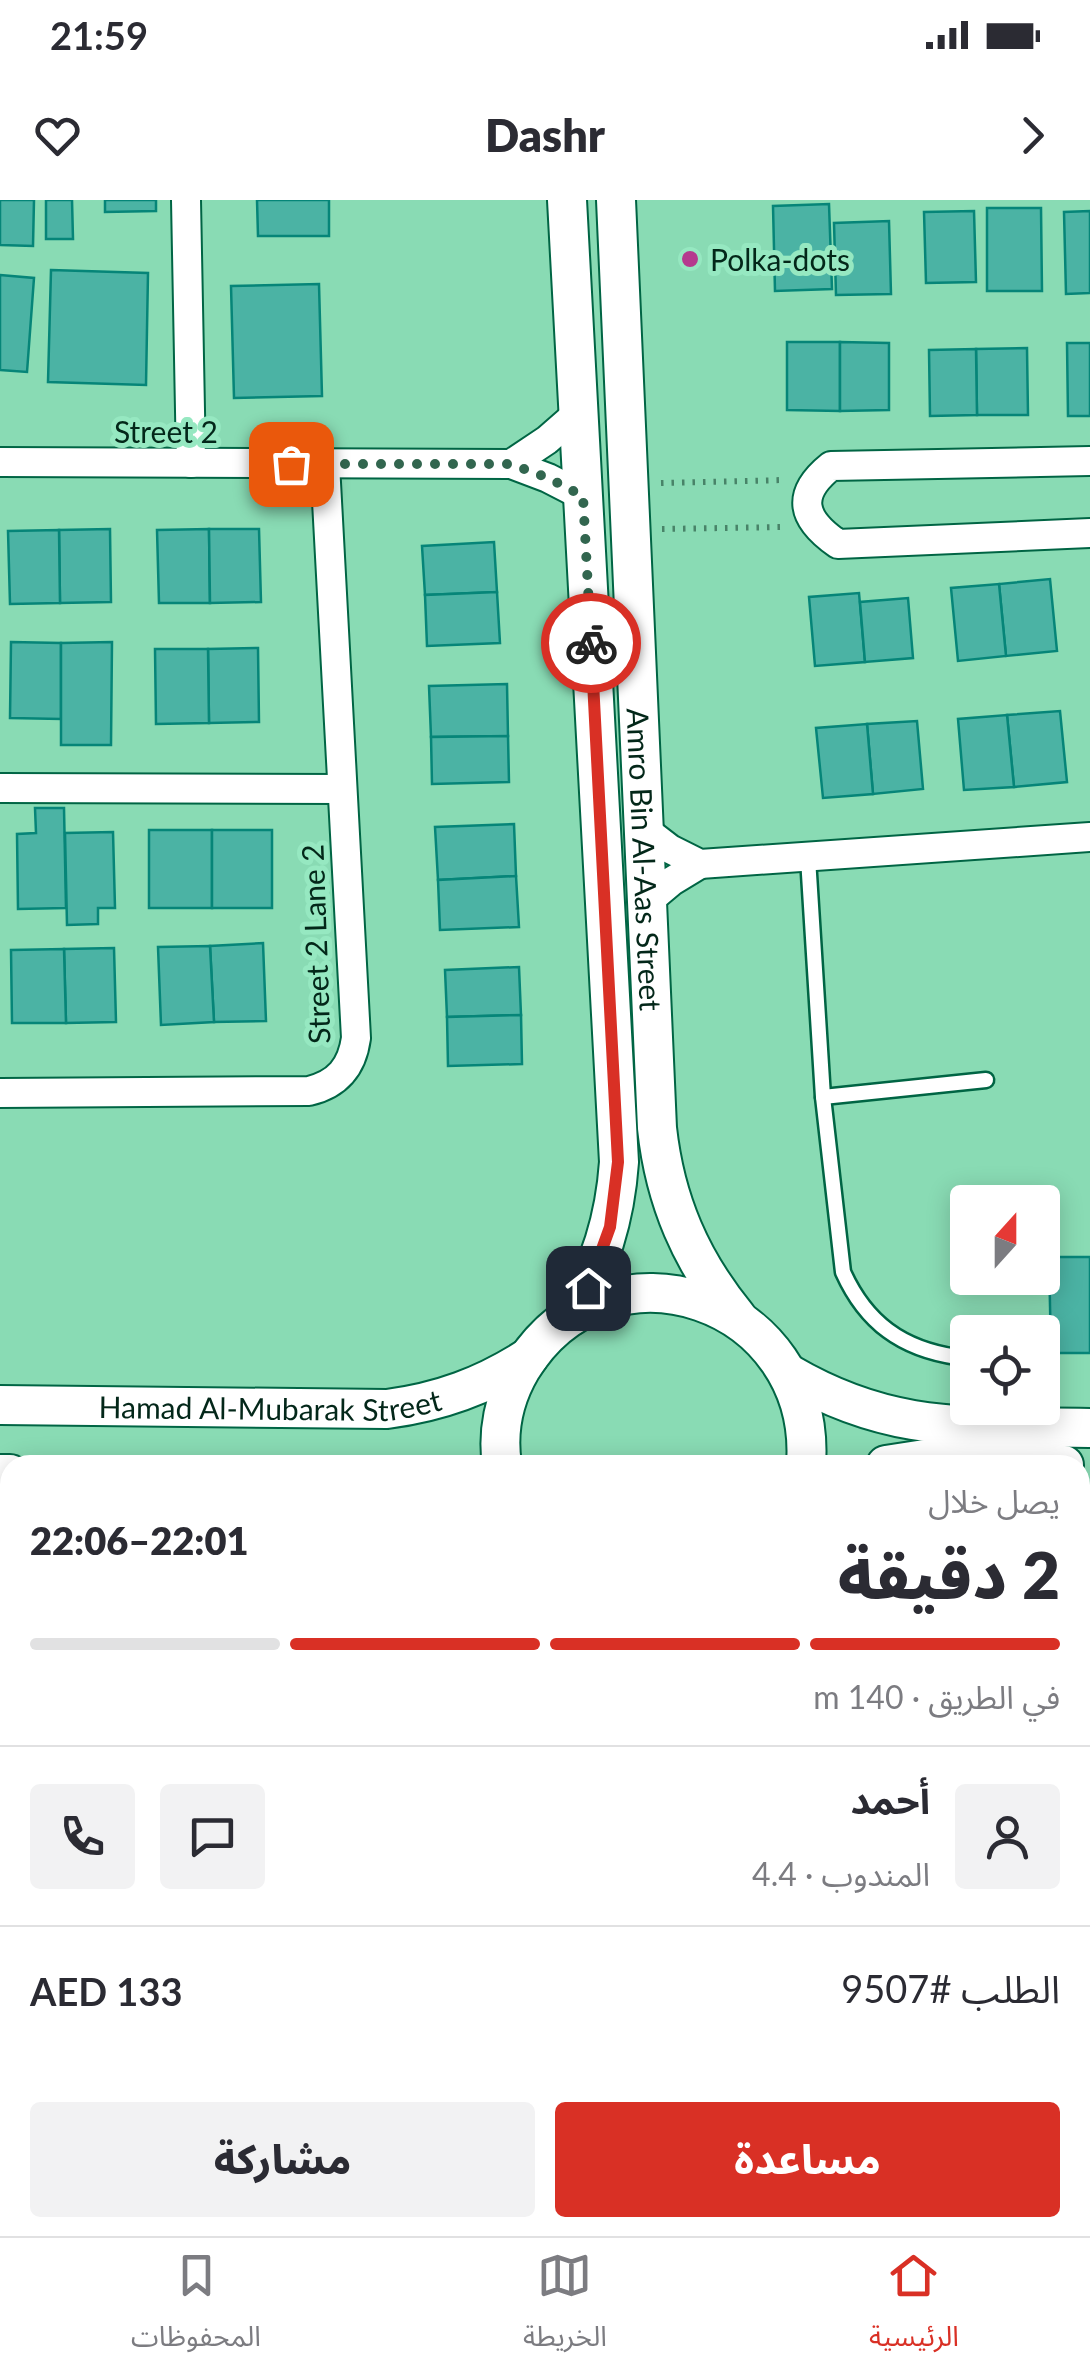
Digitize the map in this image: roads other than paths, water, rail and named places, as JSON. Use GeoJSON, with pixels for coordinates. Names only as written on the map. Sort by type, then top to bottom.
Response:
{"type":"FeatureCollection","features":[{"type":"Feature","properties":{"kind":"main road","name":"Amro Bin Al-Aas Street"},"geometry":{"type":"LineString","coordinates":[[568,200],[618,1162],[610,1227],[601,1258],[571,1316]]}},
{"type":"Feature","properties":{"kind":"main road","name":"Amro Bin Al-Aas Street"},"geometry":{"type":"LineString","coordinates":[[616,200],[661,1163],[681,1230],[715,1290],[737,1317]]}},
{"type":"Feature","properties":{"kind":"main road"},"geometry":{"type":"LineString","coordinates":[[502,1455],[506,1403],[529,1356],[541,1341],[571,1316],[617,1297],[654,1293],[692,1298],[737,1317],[775,1352],[789,1374],[805,1421],[806,1455]]}},
{"type":"Feature","properties":{"kind":"main road","name":"Hamad Al-Mubarak Street"},"geometry":{"type":"LineString","coordinates":[[0,1404],[387,1409],[447,1398],[503,1374],[529,1356]]}},
{"type":"Feature","properties":{"kind":"main road"},"geometry":{"type":"LineString","coordinates":[[789,1374],[850,1405],[915,1423],[1090,1428]]}},
{"type":"Feature","properties":{"kind":"street"},"geometry":{"type":"LineString","coordinates":[[186,200],[190,464]]}},
{"type":"Feature","properties":{"kind":"street"},"geometry":{"type":"LineString","coordinates":[[511,464],[579,412]]}},
{"type":"Feature","properties":{"kind":"street"},"geometry":{"type":"LineString","coordinates":[[1090,461],[832,466],[815,479],[806,504],[814,527],[838,544],[1090,534]]}},
{"type":"Feature","properties":{"kind":"street","name":"Street 2"},"geometry":{"type":"LineString","coordinates":[[0,462],[511,464],[583,496]]}},
{"type":"Feature","properties":{"kind":"street","name":"Street 2 Lane 2"},"geometry":{"type":"LineString","coordinates":[[0,1093],[310,1091],[334,1082],[350,1062],[356,1038],[325,464]]}},
{"type":"Feature","properties":{"kind":"street"},"geometry":{"type":"LineString","coordinates":[[0,788],[342,789]]}},
{"type":"Feature","properties":{"kind":"street"},"geometry":{"type":"LineString","coordinates":[[644,829],[670,850],[700,864]]}},
{"type":"Feature","properties":{"kind":"street"},"geometry":{"type":"LineString","coordinates":[[647,902],[700,864],[1090,837]]}},
{"type":"Feature","properties":{"kind":"lane"},"geometry":{"type":"LineString","coordinates":[[808,858],[823,1098],[843,1272],[852,1292],[878,1326],[915,1348],[950,1356]]}},
{"type":"Feature","properties":{"kind":"lane"},"geometry":{"type":"LineString","coordinates":[[823,1098],[986,1080]]}},
{"type":"Feature","properties":{"kind":"place","name":"Polka-dots"},"geometry":{"type":"Point","coordinates":[690,259]}}]}
